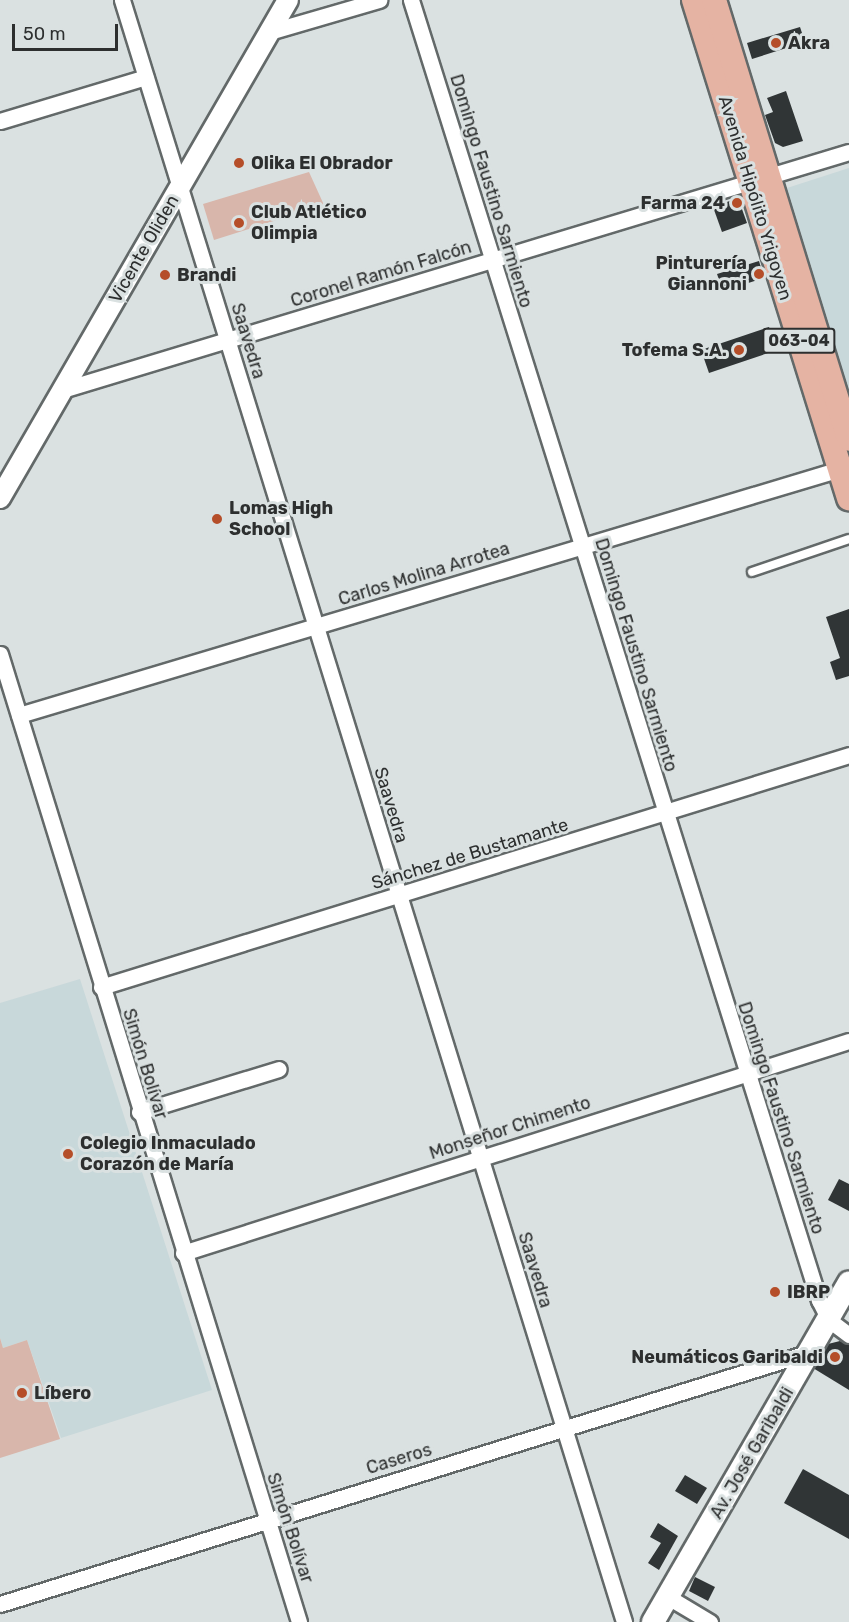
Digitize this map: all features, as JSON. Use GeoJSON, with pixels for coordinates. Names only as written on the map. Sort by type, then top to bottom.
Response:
{"type":"FeatureCollection","features":[{"type":"Feature","properties":{"kind":"main road","name":"Avenida Hipólito Yrigoyen"},"geometry":{"type":"LineString","coordinates":[[694,0],[760,180],[849,439]]}},
{"type":"Feature","properties":{"kind":"main road","name":"Avenida Hipólito Yrigoyen"},"geometry":{"type":"LineString","coordinates":[[714,0],[760,180],[849,498]]}},
{"type":"Feature","properties":{"kind":"main road","name":"Av. José Garibaldi"},"geometry":{"type":"LineString","coordinates":[[653,1622],[849,1283]]}},
{"type":"Feature","properties":{"kind":"street","name":"Saavedra"},"geometry":{"type":"LineString","coordinates":[[122,0],[317,627],[398,897],[482,1158],[562,1428],[624,1622]]}},
{"type":"Feature","properties":{"kind":"street","name":"Vicente Oliden"},"geometry":{"type":"LineString","coordinates":[[0,498],[288,0]]}},
{"type":"Feature","properties":{"kind":"street"},"geometry":{"type":"LineString","coordinates":[[269,32],[379,0]]}},
{"type":"Feature","properties":{"kind":"street","name":"Domingo Faustino Sarmiento"},"geometry":{"type":"LineString","coordinates":[[411,0],[746,1073],[829,1320]]}},
{"type":"Feature","properties":{"kind":"street"},"geometry":{"type":"LineString","coordinates":[[0,122],[146,77]]}},
{"type":"Feature","properties":{"kind":"street","name":"Coronel Ramón Falcón"},"geometry":{"type":"LineString","coordinates":[[62,390],[849,152]]}},
{"type":"Feature","properties":{"kind":"street","name":"Carlos Molina Arrotea"},"geometry":{"type":"LineString","coordinates":[[19,715],[840,469]]}},
{"type":"Feature","properties":{"kind":"street","name":"Simón Bolívar"},"geometry":{"type":"LineString","coordinates":[[0,654],[139,1112],[299,1622]]}},
{"type":"Feature","properties":{"kind":"street","name":"Sánchez de Bustamante"},"geometry":{"type":"LineString","coordinates":[[101,987],[398,897],[849,755]]}},
{"type":"Feature","properties":{"kind":"street","name":"Monseñor Chimento"},"geometry":{"type":"LineString","coordinates":[[183,1252],[849,1041]]}},
{"type":"Feature","properties":{"kind":"street"},"geometry":{"type":"LineString","coordinates":[[139,1112],[279,1069]]}},
{"type":"Feature","properties":{"kind":"street"},"geometry":{"type":"LineString","coordinates":[[829,1320],[849,1335]]}},
{"type":"Feature","properties":{"kind":"street","name":"Caseros"},"geometry":{"type":"LineString","coordinates":[[0,1604],[810,1352]]}},
{"type":"Feature","properties":{"kind":"street"},"geometry":{"type":"LineString","coordinates":[[668,1597],[710,1622]]}},
{"type":"Feature","properties":{"kind":"lane"},"geometry":{"type":"LineString","coordinates":[[753,572],[849,539]]}},
{"type":"Feature","properties":{"kind":"shaded area"},"geometry":{"type":"Polygon","coordinates":[[[849,168],[849,390],[787,188],[849,168]]]}},
{"type":"Feature","properties":{"kind":"shaded area","name":"Club Atlético Olimpia"},"geometry":{"type":"Polygon","coordinates":[[[309,172],[324,205],[214,240],[203,204],[309,172]]]}},
{"type":"Feature","properties":{"kind":"shaded area","name":"Colegio Inmaculado Corazón de María"},"geometry":{"type":"Polygon","coordinates":[[[80,979],[212,1390],[61,1438],[27,1340],[3,1348],[0,1338],[0,1003],[80,979]]]}},
{"type":"Feature","properties":{"kind":"shaded area","name":"Líbero"},"geometry":{"type":"Polygon","coordinates":[[[0,1338],[3,1348],[27,1340],[60,1439],[0,1458],[0,1338]]]}},
{"type":"Feature","properties":{"kind":"building","name":"Akra"},"geometry":{"type":"Polygon","coordinates":[[[800,27],[805,42],[752,59],[747,43],[800,27]]]}},
{"type":"Feature","properties":{"kind":"building"},"geometry":{"type":"Polygon","coordinates":[[[786,91],[803,141],[783,147],[775,143],[765,115],[773,112],[767,98],[786,91]]]}},
{"type":"Feature","properties":{"kind":"building"},"geometry":{"type":"Polygon","coordinates":[[[738,198],[747,223],[722,232],[713,207],[738,198]]]}},
{"type":"Feature","properties":{"kind":"building"},"geometry":{"type":"Polygon","coordinates":[[[759,261],[764,278],[723,291],[717,274],[759,261]]]}},
{"type":"Feature","properties":{"kind":"building","name":"Tofema S.A."},"geometry":{"type":"Polygon","coordinates":[[[769,327],[777,350],[709,373],[701,350],[769,327]]]}},
{"type":"Feature","properties":{"kind":"building"},"geometry":{"type":"Polygon","coordinates":[[[849,609],[849,676],[836,680],[830,662],[840,658],[826,617],[849,609]]]}},
{"type":"Feature","properties":{"kind":"building"},"geometry":{"type":"Polygon","coordinates":[[[839,1179],[849,1184],[849,1211],[828,1200],[839,1179]]]}},
{"type":"Feature","properties":{"kind":"building","name":"Neumáticos Garibaldi"},"geometry":{"type":"Polygon","coordinates":[[[840,1341],[849,1345],[849,1390],[813,1368],[828,1344],[840,1341]]]}},
{"type":"Feature","properties":{"kind":"building"},"geometry":{"type":"Polygon","coordinates":[[[803,1469],[849,1495],[849,1539],[784,1503],[803,1469]]]}},
{"type":"Feature","properties":{"kind":"building"},"geometry":{"type":"Polygon","coordinates":[[[685,1475],[707,1488],[697,1504],[675,1491],[685,1475]]]}},
{"type":"Feature","properties":{"kind":"building"},"geometry":{"type":"Polygon","coordinates":[[[658,1523],[678,1536],[659,1570],[648,1563],[661,1543],[650,1537],[658,1523]]]}},
{"type":"Feature","properties":{"kind":"building"},"geometry":{"type":"Polygon","coordinates":[[[695,1577],[715,1587],[708,1601],[689,1591],[695,1577]]]}},
{"type":"Feature","properties":{"kind":"place","name":"Akra"},"geometry":{"type":"Point","coordinates":[776,43]}},
{"type":"Feature","properties":{"kind":"place","name":"Olika El Obrador"},"geometry":{"type":"Point","coordinates":[239,163]}},
{"type":"Feature","properties":{"kind":"place","name":"Farma 24"},"geometry":{"type":"Point","coordinates":[737,203]}},
{"type":"Feature","properties":{"kind":"place","name":"Club Atlético Olimpia"},"geometry":{"type":"Point","coordinates":[239,223]}},
{"type":"Feature","properties":{"kind":"place","name":"Pinturería Giannoni"},"geometry":{"type":"Point","coordinates":[759,274]}},
{"type":"Feature","properties":{"kind":"place","name":"Brandi"},"geometry":{"type":"Point","coordinates":[165,275]}},
{"type":"Feature","properties":{"kind":"place","name":"Tofema S.A."},"geometry":{"type":"Point","coordinates":[739,350]}},
{"type":"Feature","properties":{"kind":"place","name":"Lomas High School"},"geometry":{"type":"Point","coordinates":[217,519]}},
{"type":"Feature","properties":{"kind":"place","name":"Colegio Inmaculado Corazón de María"},"geometry":{"type":"Point","coordinates":[68,1154]}},
{"type":"Feature","properties":{"kind":"place","name":"IBRP"},"geometry":{"type":"Point","coordinates":[775,1292]}},
{"type":"Feature","properties":{"kind":"place","name":"Neumáticos Garibaldi"},"geometry":{"type":"Point","coordinates":[835,1357]}},
{"type":"Feature","properties":{"kind":"place","name":"Líbero"},"geometry":{"type":"Point","coordinates":[22,1393]}}]}
